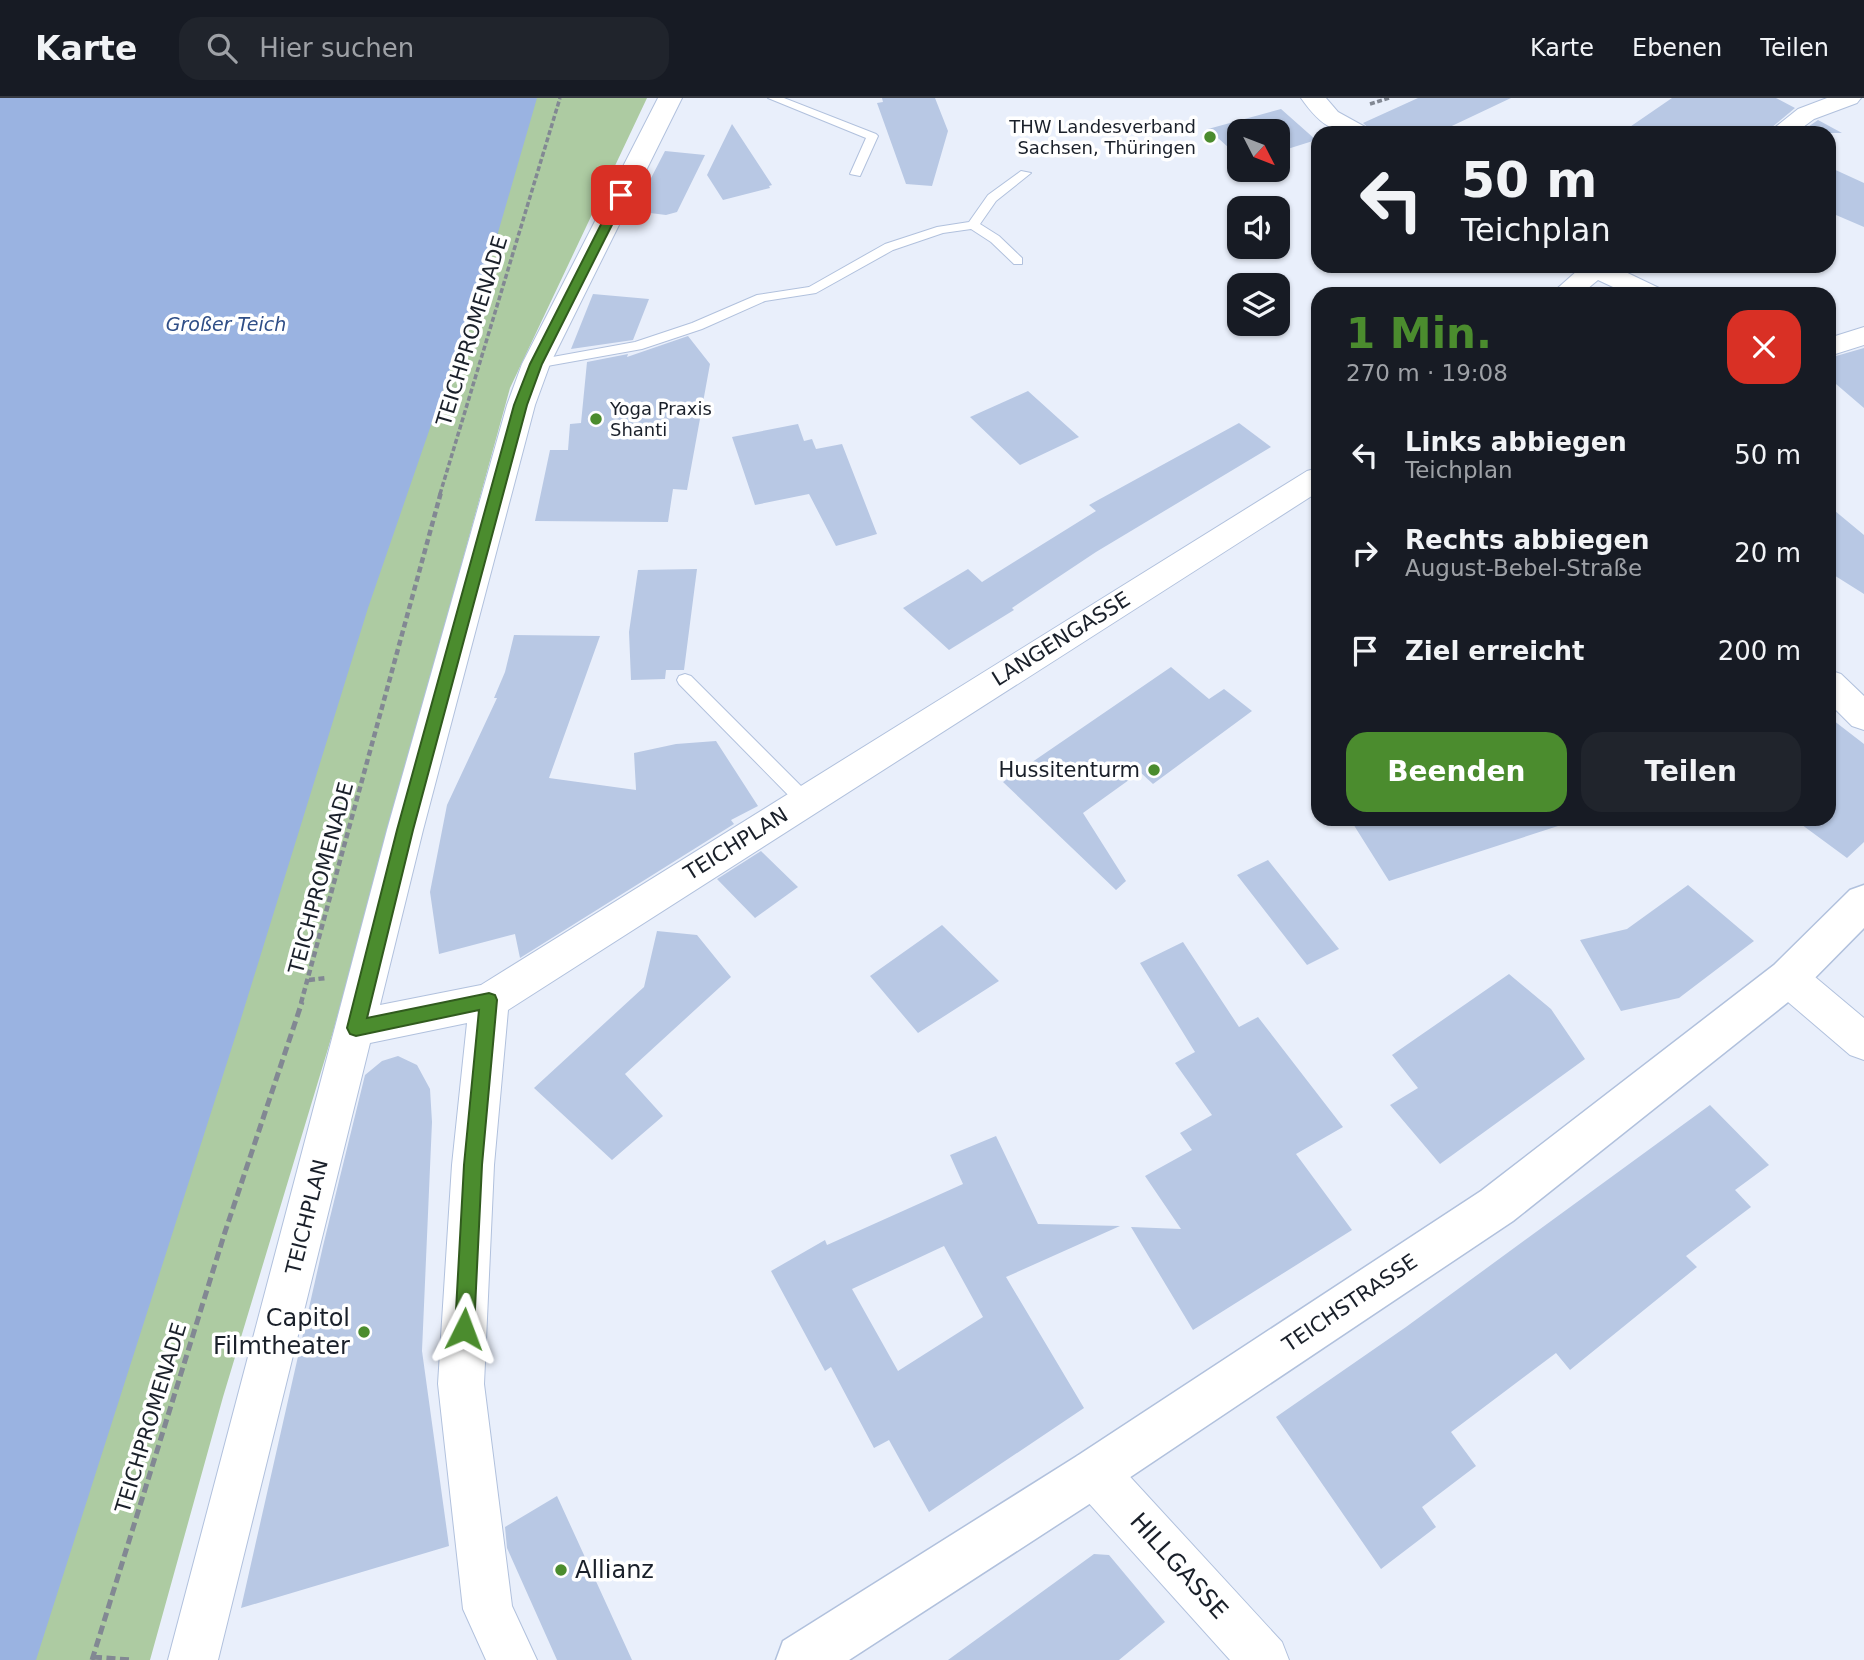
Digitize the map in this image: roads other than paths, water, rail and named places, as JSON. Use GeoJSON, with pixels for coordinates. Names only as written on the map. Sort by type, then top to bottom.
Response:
{"type":"FeatureCollection","features":[{"type":"Feature","properties":{"kind":"street"},"geometry":{"type":"LineString","coordinates":[[356,1028],[412,803],[521,405],[536,364],[670,98]]}},
{"type":"Feature","properties":{"kind":"street"},"geometry":{"type":"LineString","coordinates":[[1313,98],[1330,117],[1346,126]]}},
{"type":"Feature","properties":{"kind":"street"},"geometry":{"type":"LineString","coordinates":[[1790,126],[1806,114],[1849,98]]}},
{"type":"Feature","properties":{"kind":"street"},"geometry":{"type":"LineString","coordinates":[[1572,287],[1588,273]]}},
{"type":"Feature","properties":{"kind":"street"},"geometry":{"type":"LineString","coordinates":[[1607,273],[1636,287]]}},
{"type":"Feature","properties":{"kind":"street"},"geometry":{"type":"LineString","coordinates":[[1836,345],[1864,336]]}},
{"type":"Feature","properties":{"kind":"street","name":"LANGENGASSE"},"geometry":{"type":"LineString","coordinates":[[805,801],[1311,482]]}},
{"type":"Feature","properties":{"kind":"street"},"geometry":{"type":"LineString","coordinates":[[1836,690],[1864,717]]}},
{"type":"Feature","properties":{"kind":"street","name":"TEICHPLAN"},"geometry":{"type":"LineString","coordinates":[[193,1660],[356,1028],[489,1000],[805,801]]}},
{"type":"Feature","properties":{"kind":"street","name":"TEICHSTRASSE"},"geometry":{"type":"LineString","coordinates":[[802,1660],[1094,1473],[1497,1206],[1788,978],[1864,902]]}},
{"type":"Feature","properties":{"kind":"street"},"geometry":{"type":"LineString","coordinates":[[1788,978],[1864,1042]]}},
{"type":"Feature","properties":{"kind":"street"},"geometry":{"type":"LineString","coordinates":[[489,1000],[473,1165],[461,1384],[488,1609],[512,1660]]}},
{"type":"Feature","properties":{"kind":"street","name":"HILLGASSE"},"geometry":{"type":"LineString","coordinates":[[1094,1473],[1265,1660]]}},
{"type":"Feature","properties":{"kind":"lane"},"geometry":{"type":"LineString","coordinates":[[774,98],[872,136],[856,174]]}},
{"type":"Feature","properties":{"kind":"lane"},"geometry":{"type":"LineString","coordinates":[[973,225],[992,198],[1025,173]]}},
{"type":"Feature","properties":{"kind":"lane"},"geometry":{"type":"LineString","coordinates":[[536,364],[637,346],[697,326],[762,298],[812,290],[889,247],[941,230],[973,225],[995,239],[1018,261]]}},
{"type":"Feature","properties":{"kind":"lane"},"geometry":{"type":"LineString","coordinates":[[685,680],[805,801]]}},
{"type":"Feature","properties":{"kind":"water","name":"Großer Teich"},"geometry":{"type":"Polygon","coordinates":[[[0,98],[537,98],[484,281],[450,370],[368,608],[239,1025],[36,1660],[0,1660],[0,98]]]}},
{"type":"Feature","properties":{"kind":"place","name":"THW Landesverband Sachsen, Thüringen"},"geometry":{"type":"Point","coordinates":[1210,137]}},
{"type":"Feature","properties":{"kind":"place","name":"Yoga Praxis Shanti"},"geometry":{"type":"Point","coordinates":[596,419]}},
{"type":"Feature","properties":{"kind":"place","name":"Hussitenturm"},"geometry":{"type":"Point","coordinates":[1154,770]}},
{"type":"Feature","properties":{"kind":"place","name":"Capitol Filmtheater"},"geometry":{"type":"Point","coordinates":[364,1332]}},
{"type":"Feature","properties":{"kind":"place","name":"Allianz"},"geometry":{"type":"Point","coordinates":[561,1570]}}]}
